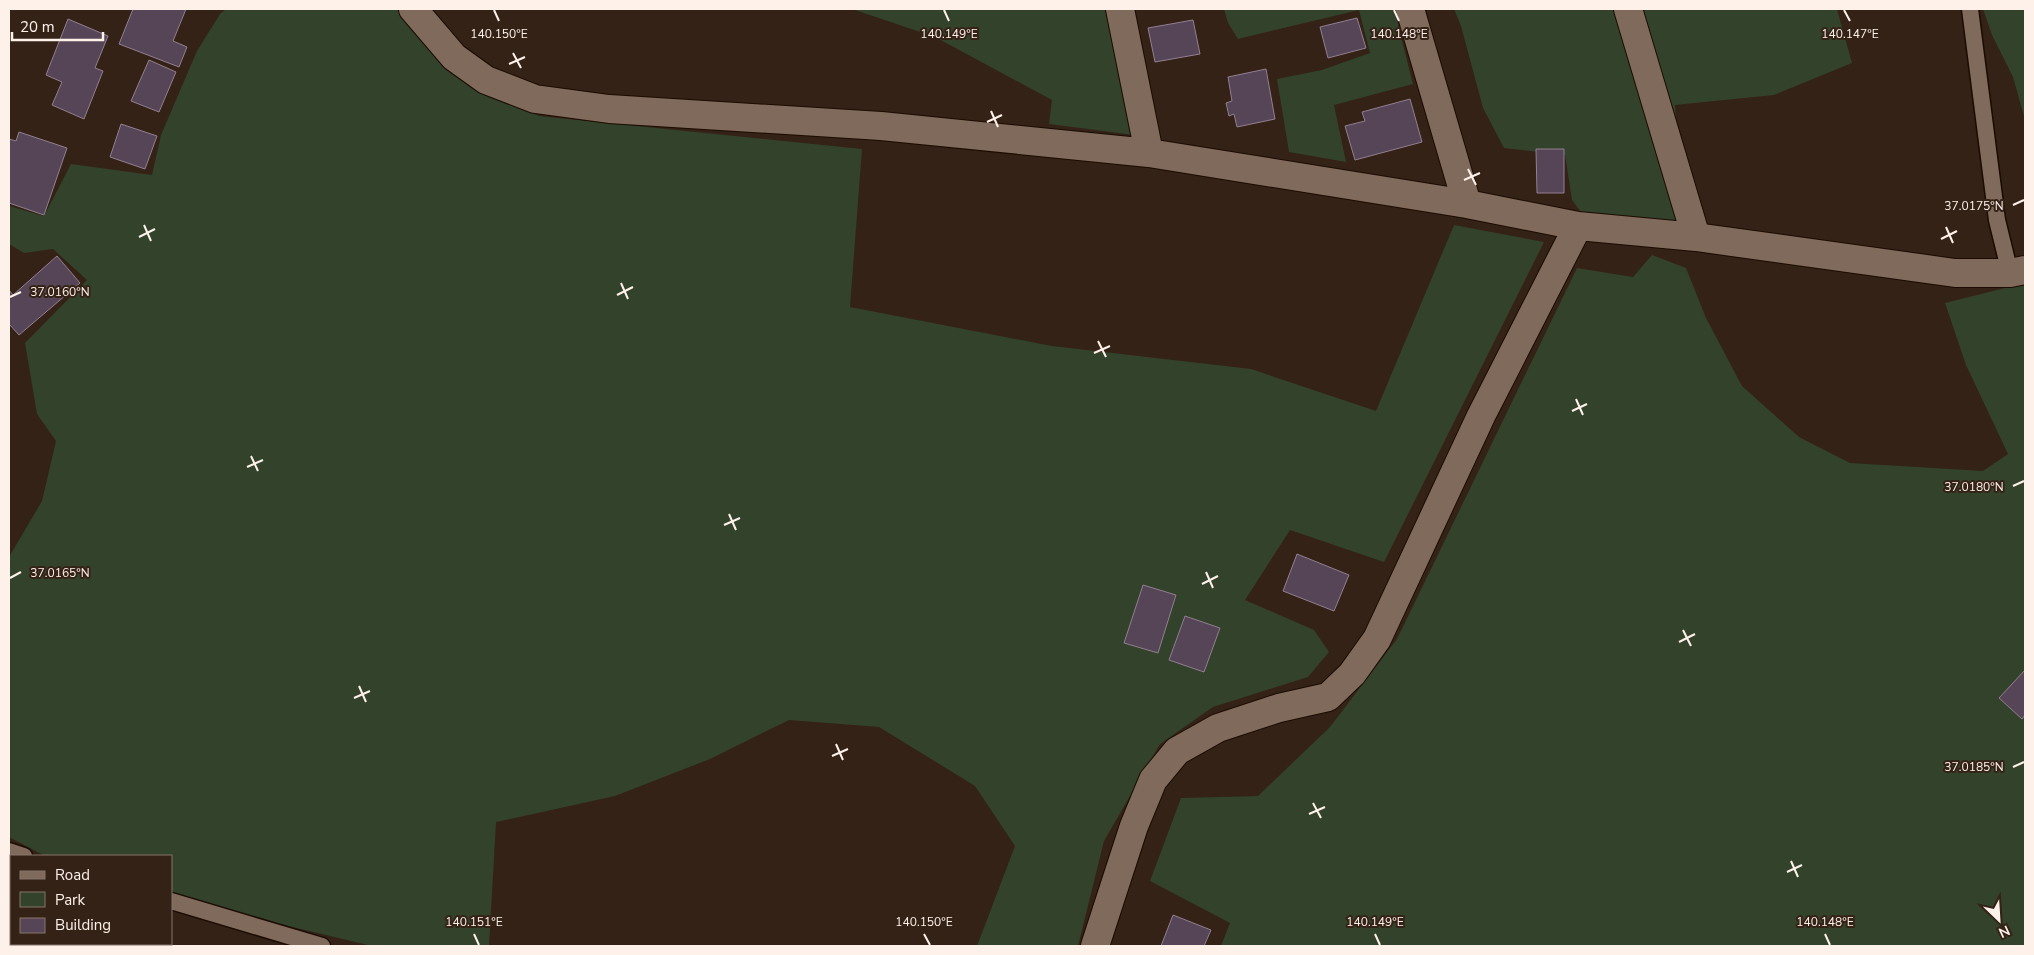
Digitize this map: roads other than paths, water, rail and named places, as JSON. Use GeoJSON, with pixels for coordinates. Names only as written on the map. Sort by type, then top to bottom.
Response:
{"type":"FeatureCollection","features":[{"type":"Feature","properties":{"kind":"street"},"geometry":{"type":"LineString","coordinates":[[413,9],[454,56],[486,80],[535,99],[609,109],[881,126],[1150,152],[1467,204],[1578,226],[1696,237],[1955,273],[2018,271]]}},
{"type":"Feature","properties":{"kind":"street"},"geometry":{"type":"LineString","coordinates":[[1120,9],[1150,152]]}},
{"type":"Feature","properties":{"kind":"street"},"geometry":{"type":"LineString","coordinates":[[1410,9],[1467,204]]}},
{"type":"Feature","properties":{"kind":"street"},"geometry":{"type":"LineString","coordinates":[[1628,9],[1696,237]]}},
{"type":"Feature","properties":{"kind":"street"},"geometry":{"type":"LineString","coordinates":[[1095,946],[1134,826],[1154,780],[1176,751],[1218,728],[1279,708],[1328,696],[1352,674],[1377,639],[1481,416],[1578,226]]}},
{"type":"Feature","properties":{"kind":"lane"},"geometry":{"type":"LineString","coordinates":[[1970,9],[1997,220],[2018,271]]}},
{"type":"Feature","properties":{"kind":"lane"},"geometry":{"type":"LineString","coordinates":[[9,851],[21,855]]}},
{"type":"Feature","properties":{"kind":"lane"},"geometry":{"type":"LineString","coordinates":[[172,901],[322,946]]}}]}
